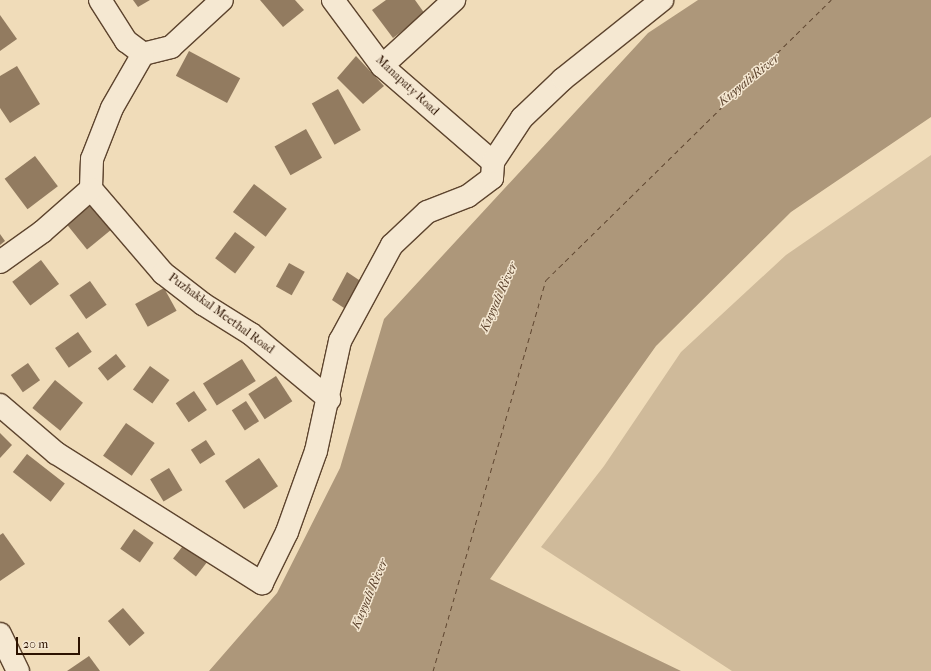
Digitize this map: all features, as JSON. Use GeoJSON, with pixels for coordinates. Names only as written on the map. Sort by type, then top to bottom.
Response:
{"type":"FeatureCollection","features":[{"type":"Feature","properties":{"kind":"street"},"geometry":{"type":"LineString","coordinates":[[100,0],[126,41],[143,54]]}},
{"type":"Feature","properties":{"kind":"street"},"geometry":{"type":"LineString","coordinates":[[0,262],[42,232],[91,189],[92,159],[112,108],[143,54],[171,47],[222,0]]}},
{"type":"Feature","properties":{"kind":"street","name":"Manapaty Road"},"geometry":{"type":"LineString","coordinates":[[333,0],[382,66],[493,162]]}},
{"type":"Feature","properties":{"kind":"street"},"geometry":{"type":"LineString","coordinates":[[382,66],[454,0]]}},
{"type":"Feature","properties":{"kind":"street"},"geometry":{"type":"LineString","coordinates":[[0,405],[56,453],[262,583],[288,532],[329,399],[340,341],[392,245],[427,212],[468,196],[492,178],[493,162],[522,118],[563,79],[662,0]]}},
{"type":"Feature","properties":{"kind":"street","name":"Puzhakkal Meethal Road"},"geometry":{"type":"LineString","coordinates":[[91,189],[163,273],[202,304],[251,334],[329,399]]}},
{"type":"Feature","properties":{"kind":"street"},"geometry":{"type":"LineString","coordinates":[[0,634],[18,671]]}},
{"type":"Feature","properties":{"kind":"shaded area"},"geometry":{"type":"Polygon","coordinates":[[[931,155],[931,671],[732,671],[541,547],[604,466],[681,352],[786,255],[931,155]]]}},
{"type":"Feature","properties":{"kind":"water","name":"Kuyyali River"},"geometry":{"type":"Polygon","coordinates":[[[698,0],[931,0],[931,117],[791,212],[656,346],[490,579],[681,671],[209,671],[277,593],[340,468],[384,319],[648,33],[698,0]]]}},
{"type":"Feature","properties":{"kind":"building"},"geometry":{"type":"Polygon","coordinates":[[[133,0],[150,0],[138,7],[133,0]]]}},
{"type":"Feature","properties":{"kind":"building"},"geometry":{"type":"Polygon","coordinates":[[[260,0],[295,0],[304,10],[283,27],[260,0]]]}},
{"type":"Feature","properties":{"kind":"building"},"geometry":{"type":"Polygon","coordinates":[[[386,0],[415,0],[425,14],[393,38],[372,10],[386,0]]]}},
{"type":"Feature","properties":{"kind":"building"},"geometry":{"type":"Polygon","coordinates":[[[0,15],[17,39],[0,51],[0,15]]]}},
{"type":"Feature","properties":{"kind":"building"},"geometry":{"type":"Polygon","coordinates":[[[189,51],[240,78],[227,103],[176,76],[189,51]]]}},
{"type":"Feature","properties":{"kind":"building"},"geometry":{"type":"Polygon","coordinates":[[[356,56],[384,86],[363,104],[337,78],[356,56]]]}},
{"type":"Feature","properties":{"kind":"building"},"geometry":{"type":"Polygon","coordinates":[[[17,66],[40,104],[10,123],[0,108],[0,76],[17,66]]]}},
{"type":"Feature","properties":{"kind":"building"},"geometry":{"type":"Polygon","coordinates":[[[338,89],[361,130],[335,145],[312,104],[338,89]]]}},
{"type":"Feature","properties":{"kind":"building"},"geometry":{"type":"Polygon","coordinates":[[[306,129],[322,158],[291,175],[275,146],[306,129]]]}},
{"type":"Feature","properties":{"kind":"building"},"geometry":{"type":"Polygon","coordinates":[[[35,156],[58,186],[28,209],[5,179],[35,156]]]}},
{"type":"Feature","properties":{"kind":"building"},"geometry":{"type":"Polygon","coordinates":[[[254,184],[287,209],[266,237],[233,212],[254,184]]]}},
{"type":"Feature","properties":{"kind":"building"},"geometry":{"type":"Polygon","coordinates":[[[91,205],[111,230],[87,249],[67,225],[91,205]]]}},
{"type":"Feature","properties":{"kind":"building"},"geometry":{"type":"Polygon","coordinates":[[[235,232],[255,247],[235,273],[215,258],[235,232]]]}},
{"type":"Feature","properties":{"kind":"building"},"geometry":{"type":"Polygon","coordinates":[[[0,234],[5,241],[0,245],[0,234]]]}},
{"type":"Feature","properties":{"kind":"building"},"geometry":{"type":"Polygon","coordinates":[[[41,260],[59,284],[30,306],[12,282],[41,260]]]}},
{"type":"Feature","properties":{"kind":"building"},"geometry":{"type":"Polygon","coordinates":[[[289,263],[305,272],[292,295],[276,287],[289,263]]]}},
{"type":"Feature","properties":{"kind":"building"},"geometry":{"type":"Polygon","coordinates":[[[347,272],[362,282],[344,308],[332,300],[347,272]]]}},
{"type":"Feature","properties":{"kind":"building"},"geometry":{"type":"Polygon","coordinates":[[[90,281],[107,305],[86,319],[70,295],[90,281]]]}},
{"type":"Feature","properties":{"kind":"building"},"geometry":{"type":"Polygon","coordinates":[[[164,288],[177,311],[148,327],[135,304],[164,288]]]}},
{"type":"Feature","properties":{"kind":"building"},"geometry":{"type":"Polygon","coordinates":[[[78,332],[92,352],[69,368],[55,348],[78,332]]]}},
{"type":"Feature","properties":{"kind":"building"},"geometry":{"type":"Polygon","coordinates":[[[116,354],[126,367],[108,381],[98,368],[116,354]]]}},
{"type":"Feature","properties":{"kind":"building"},"geometry":{"type":"Polygon","coordinates":[[[242,359],[256,381],[217,405],[203,383],[242,359]]]}},
{"type":"Feature","properties":{"kind":"building"},"geometry":{"type":"Polygon","coordinates":[[[28,363],[40,380],[23,392],[11,375],[28,363]]]}},
{"type":"Feature","properties":{"kind":"building"},"geometry":{"type":"Polygon","coordinates":[[[150,366],[169,380],[152,404],[133,389],[150,366]]]}},
{"type":"Feature","properties":{"kind":"building"},"geometry":{"type":"Polygon","coordinates":[[[276,376],[292,401],[265,419],[248,394],[276,376]]]}},
{"type":"Feature","properties":{"kind":"building"},"geometry":{"type":"Polygon","coordinates":[[[55,380],[83,403],[60,431],[32,408],[55,380]]]}},
{"type":"Feature","properties":{"kind":"building"},"geometry":{"type":"Polygon","coordinates":[[[194,391],[207,410],[189,422],[176,403],[194,391]]]}},
{"type":"Feature","properties":{"kind":"building"},"geometry":{"type":"Polygon","coordinates":[[[246,401],[259,421],[245,430],[232,410],[246,401]]]}},
{"type":"Feature","properties":{"kind":"building"},"geometry":{"type":"Polygon","coordinates":[[[126,423],[155,443],[132,476],[103,456],[126,423]]]}},
{"type":"Feature","properties":{"kind":"building"},"geometry":{"type":"Polygon","coordinates":[[[0,433],[12,445],[0,458],[0,433]]]}},
{"type":"Feature","properties":{"kind":"building"},"geometry":{"type":"Polygon","coordinates":[[[206,440],[215,454],[200,464],[191,450],[206,440]]]}},
{"type":"Feature","properties":{"kind":"building"},"geometry":{"type":"Polygon","coordinates":[[[27,454],[65,484],[51,502],[13,472],[27,454]]]}},
{"type":"Feature","properties":{"kind":"building"},"geometry":{"type":"Polygon","coordinates":[[[259,458],[278,486],[244,509],[225,481],[259,458]]]}},
{"type":"Feature","properties":{"kind":"building"},"geometry":{"type":"Polygon","coordinates":[[[169,468],[182,490],[164,502],[150,479],[169,468]]]}},
{"type":"Feature","properties":{"kind":"building"},"geometry":{"type":"Polygon","coordinates":[[[134,529],[154,543],[140,562],[120,549],[134,529]]]}},
{"type":"Feature","properties":{"kind":"building"},"geometry":{"type":"Polygon","coordinates":[[[3,533],[25,564],[0,581],[0,535],[3,533]]]}},
{"type":"Feature","properties":{"kind":"building"},"geometry":{"type":"Polygon","coordinates":[[[186,542],[209,560],[196,576],[173,559],[186,542]]]}},
{"type":"Feature","properties":{"kind":"building"},"geometry":{"type":"Polygon","coordinates":[[[123,608],[145,633],[130,646],[108,621],[123,608]]]}},
{"type":"Feature","properties":{"kind":"building"},"geometry":{"type":"Polygon","coordinates":[[[89,656],[100,671],[67,671],[89,656]]]}},
{"type":"Feature","properties":{"kind":"ferry route"},"geometry":{"type":"LineString","coordinates":[[433,671],[546,280],[831,0]]}}]}
